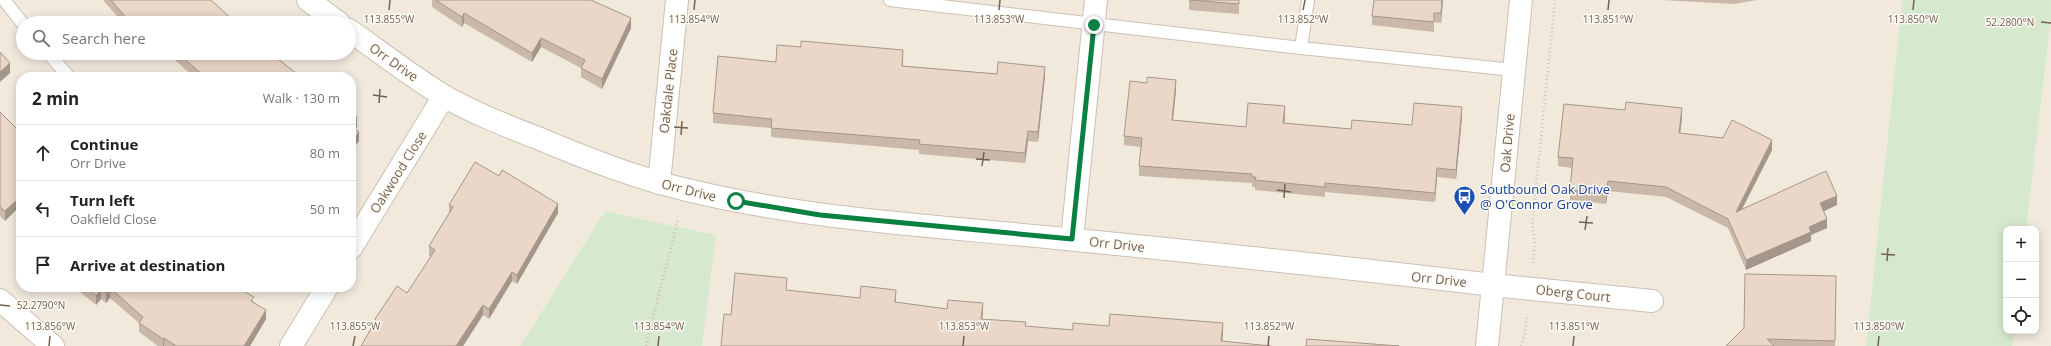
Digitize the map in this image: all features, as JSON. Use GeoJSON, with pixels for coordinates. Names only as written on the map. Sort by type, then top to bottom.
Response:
{"type":"FeatureCollection","features":[{"type":"Feature","properties":{"kind":"street"},"geometry":{"type":"LineString","coordinates":[[308,0],[330,16]]}},
{"type":"Feature","properties":{"kind":"street","name":"Oakdale Place"},"geometry":{"type":"LineString","coordinates":[[659,182],[678,0]]}},
{"type":"Feature","properties":{"kind":"street"},"geometry":{"type":"LineString","coordinates":[[1072,239],[1096,0]]}},
{"type":"Feature","properties":{"kind":"street","name":"Oak Drive"},"geometry":{"type":"LineString","coordinates":[[1487,346],[1521,0]]}},
{"type":"Feature","properties":{"kind":"street","name":"Orr Drive"},"geometry":{"type":"LineString","coordinates":[[356,35],[444,96],[486,117],[603,165],[659,182],[736,201],[820,215],[1072,239],[1494,285]]}},
{"type":"Feature","properties":{"kind":"street","name":"Oakwood Close"},"geometry":{"type":"LineString","coordinates":[[356,240],[444,96]]}},
{"type":"Feature","properties":{"kind":"street","name":"Oberg Court"},"geometry":{"type":"LineString","coordinates":[[1494,285],[1652,301]]}},
{"type":"Feature","properties":{"kind":"street"},"geometry":{"type":"LineString","coordinates":[[291,346],[324,292]]}},
{"type":"Feature","properties":{"kind":"street"},"geometry":{"type":"LineString","coordinates":[[0,300],[53,346]]}},
{"type":"Feature","properties":{"kind":"lane"},"geometry":{"type":"LineString","coordinates":[[4,0],[17,16]]}},
{"type":"Feature","properties":{"kind":"lane"},"geometry":{"type":"LineString","coordinates":[[890,0],[1094,25],[1514,70]]}},
{"type":"Feature","properties":{"kind":"lane"},"geometry":{"type":"LineString","coordinates":[[1301,48],[1308,0]]}},
{"type":"Feature","properties":{"kind":"lane"},"geometry":{"type":"LineString","coordinates":[[54,60],[65,72]]}},
{"type":"Feature","properties":{"kind":"path"},"geometry":{"type":"LineString","coordinates":[[1535,241],[1532,226],[1555,0]]}},
{"type":"Feature","properties":{"kind":"path"},"geometry":{"type":"LineString","coordinates":[[646,346],[678,219]]}},
{"type":"Feature","properties":{"kind":"path"},"geometry":{"type":"LineString","coordinates":[[1521,346],[1525,334]]}},
{"type":"Feature","properties":{"kind":"shaded area"},"geometry":{"type":"Polygon","coordinates":[[[0,0],[1902,0],[1866,346],[702,346],[716,235],[605,211],[520,346],[0,346],[0,0]]]}},
{"type":"Feature","properties":{"kind":"shaded area"},"geometry":{"type":"Polygon","coordinates":[[[2051,20],[2051,346],[2012,346],[2014,334],[2039,334],[2039,226],[2026,226],[2051,20]]]}},
{"type":"Feature","properties":{"kind":"green space"},"geometry":{"type":"Polygon","coordinates":[[[1902,0],[2051,0],[2051,20],[2026,226],[2003,226],[2003,334],[2014,334],[2012,346],[1866,346],[1902,0]]]}},
{"type":"Feature","properties":{"kind":"green space"},"geometry":{"type":"Polygon","coordinates":[[[605,211],[716,235],[702,346],[520,346],[605,211]]]}},
{"type":"Feature","properties":{"kind":"building"},"geometry":{"type":"Polygon","coordinates":[[[111,0],[211,0],[228,16],[125,16],[111,0]]]}},
{"type":"Feature","properties":{"kind":"building"},"geometry":{"type":"Polygon","coordinates":[[[436,0],[591,0],[631,18],[602,79],[581,68],[585,60],[541,38],[532,53],[464,13],[462,17],[436,0]]]}},
{"type":"Feature","properties":{"kind":"building"},"geometry":{"type":"Polygon","coordinates":[[[1190,0],[1239,0],[1239,4],[1190,0]]]}},
{"type":"Feature","properties":{"kind":"building"},"geometry":{"type":"Polygon","coordinates":[[[1374,0],[1442,0],[1441,13],[1434,13],[1434,22],[1372,16],[1374,0]]]}},
{"type":"Feature","properties":{"kind":"building"},"geometry":{"type":"Polygon","coordinates":[[[801,41],[903,50],[902,66],[997,74],[998,62],[1045,67],[1038,132],[1028,131],[1025,153],[919,144],[920,140],[771,128],[772,119],[713,113],[718,56],[776,62],[777,45],[801,47],[801,41]]]}},
{"type":"Feature","properties":{"kind":"building"},"geometry":{"type":"Polygon","coordinates":[[[0,52],[10,63],[0,72],[0,52]]]}},
{"type":"Feature","properties":{"kind":"building"},"geometry":{"type":"Polygon","coordinates":[[[186,60],[279,60],[295,72],[199,72],[186,60]]]}},
{"type":"Feature","properties":{"kind":"building"},"geometry":{"type":"Polygon","coordinates":[[[1147,77],[1176,80],[1172,120],[1246,127],[1248,103],[1285,106],[1283,123],[1351,129],[1352,120],[1412,125],[1414,103],[1462,107],[1456,170],[1437,168],[1435,193],[1325,183],[1325,187],[1255,180],[1256,177],[1252,177],[1252,174],[1139,166],[1142,138],[1124,136],[1130,81],[1147,83],[1147,77]]]}},
{"type":"Feature","properties":{"kind":"building"},"geometry":{"type":"Polygon","coordinates":[[[1626,102],[1682,108],[1679,133],[1723,138],[1732,120],[1772,140],[1736,212],[1826,171],[1837,196],[1820,203],[1827,219],[1809,227],[1811,232],[1746,260],[1728,219],[1666,187],[1608,181],[1606,194],[1570,190],[1573,158],[1558,157],[1564,104],[1625,110],[1626,102]]]}},
{"type":"Feature","properties":{"kind":"building"},"geometry":{"type":"Polygon","coordinates":[[[0,112],[16,128],[16,201],[5,211],[0,207],[0,112]]]}},
{"type":"Feature","properties":{"kind":"building"},"geometry":{"type":"Polygon","coordinates":[[[475,162],[499,176],[502,170],[558,204],[517,275],[512,272],[489,309],[483,305],[456,346],[361,346],[376,320],[375,319],[397,286],[407,293],[435,250],[429,246],[453,207],[449,205],[475,162]]]}},
{"type":"Feature","properties":{"kind":"building"},"geometry":{"type":"Polygon","coordinates":[[[735,273],[787,278],[786,290],[860,298],[861,286],[896,290],[895,302],[947,309],[948,300],[983,303],[981,319],[1026,322],[1025,326],[1073,330],[1073,323],[1109,326],[1110,314],[1223,323],[1221,341],[1271,346],[721,346],[724,314],[731,315],[735,273]]]}},
{"type":"Feature","properties":{"kind":"building"},"geometry":{"type":"Polygon","coordinates":[[[1745,274],[1836,276],[1835,341],[1767,339],[1774,346],[1726,346],[1744,328],[1745,274]]]}},
{"type":"Feature","properties":{"kind":"building"},"geometry":{"type":"Polygon","coordinates":[[[92,292],[99,292],[96,295],[92,292]]]}},
{"type":"Feature","properties":{"kind":"building"},"geometry":{"type":"Polygon","coordinates":[[[115,292],[245,292],[254,297],[251,301],[266,310],[244,346],[176,346],[139,323],[143,317],[115,292]]]}},
{"type":"Feature","properties":{"kind":"building"},"geometry":{"type":"Polygon","coordinates":[[[1307,339],[1399,346],[1306,346],[1307,339]]]}},
{"type":"Feature","properties":{"kind":"place","name":"Soutbound Oak Drive @ O'Connor Grove"},"geometry":{"type":"Point","coordinates":[1464,216]}},
{"type":"Feature","properties":{"kind":"route"},"geometry":{"type":"LineString","coordinates":[[736,201],[820,215],[1072,239],[1094,25]]}}]}
